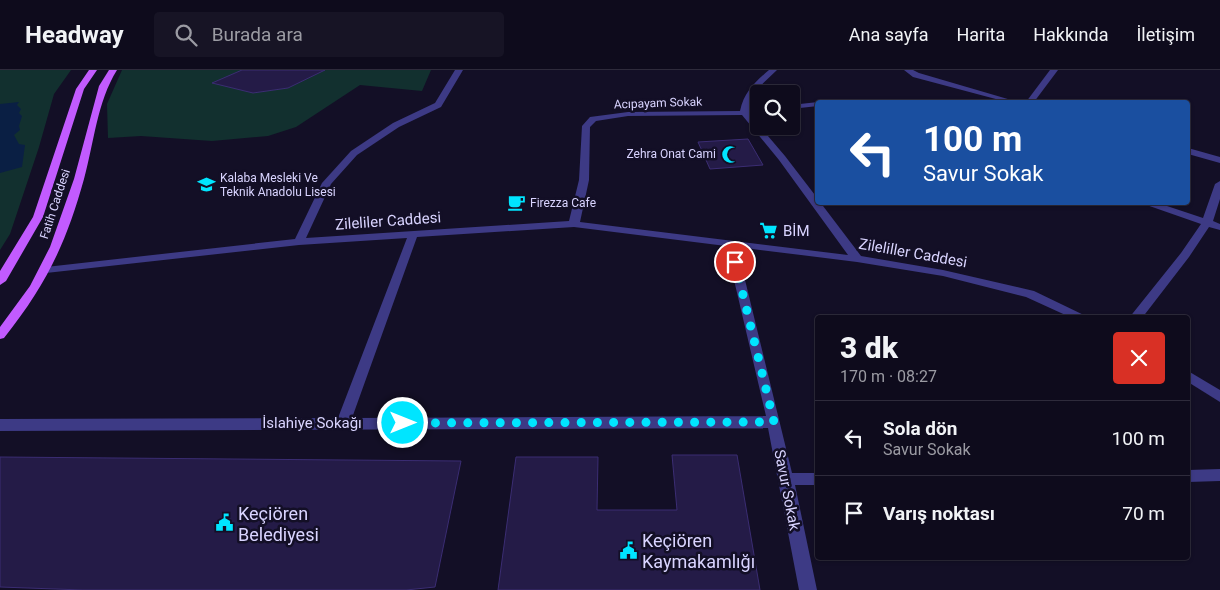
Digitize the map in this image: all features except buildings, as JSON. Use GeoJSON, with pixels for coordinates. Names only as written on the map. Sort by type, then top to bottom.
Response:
{"type":"FeatureCollection","features":[{"type":"Feature","properties":{"kind":"main road","name":"Fatih Caddesi"},"geometry":{"type":"LineString","coordinates":[[0,281],[38,217],[80,89],[93,70]]}},
{"type":"Feature","properties":{"kind":"main road","name":"Fatih Caddesi"},"geometry":{"type":"LineString","coordinates":[[0,335],[25,304],[46,270],[70,211],[103,86],[113,70]]}},
{"type":"Feature","properties":{"kind":"street"},"geometry":{"type":"LineString","coordinates":[[299,242],[327,183],[354,153],[396,125],[438,105],[459,70]]}},
{"type":"Feature","properties":{"kind":"street"},"geometry":{"type":"LineString","coordinates":[[773,70],[755,84],[746,98],[744,113],[782,158],[815,202]]}},
{"type":"Feature","properties":{"kind":"street"},"geometry":{"type":"LineString","coordinates":[[908,70],[916,75],[1007,100]]}},
{"type":"Feature","properties":{"kind":"street"},"geometry":{"type":"LineString","coordinates":[[1032,100],[1054,70]]}},
{"type":"Feature","properties":{"kind":"street"},"geometry":{"type":"LineString","coordinates":[[800,105],[815,104]]}},
{"type":"Feature","properties":{"kind":"street","name":"Acıpayam Sokak"},"geometry":{"type":"LineString","coordinates":[[574,224],[584,180],[586,126],[593,119],[628,114],[750,112]]}},
{"type":"Feature","properties":{"kind":"street"},"geometry":{"type":"LineString","coordinates":[[1190,152],[1220,160]]}},
{"type":"Feature","properties":{"kind":"street"},"geometry":{"type":"LineString","coordinates":[[1137,315],[1186,255],[1208,223],[1220,184]]}},
{"type":"Feature","properties":{"kind":"street"},"geometry":{"type":"LineString","coordinates":[[817,205],[857,259]]}},
{"type":"Feature","properties":{"kind":"street"},"geometry":{"type":"LineString","coordinates":[[1151,205],[1220,227]]}},
{"type":"Feature","properties":{"kind":"street","name":"Zileliler Caddesi"},"geometry":{"type":"LineString","coordinates":[[46,270],[299,242],[574,224],[731,244]]}},
{"type":"Feature","properties":{"kind":"street"},"geometry":{"type":"LineString","coordinates":[[343,423],[413,235]]}},
{"type":"Feature","properties":{"kind":"street","name":"Zileliller Caddesi"},"geometry":{"type":"LineString","coordinates":[[731,244],[857,259],[943,273],[1030,294],[1077,315]]}},
{"type":"Feature","properties":{"kind":"street","name":"Savur Sokak"},"geometry":{"type":"LineString","coordinates":[[731,244],[774,422],[808,590]]}},
{"type":"Feature","properties":{"kind":"street"},"geometry":{"type":"LineString","coordinates":[[1190,377],[1220,397]]}},
{"type":"Feature","properties":{"kind":"street","name":"İslahiye Sokağı"},"geometry":{"type":"LineString","coordinates":[[0,425],[774,422]]}},
{"type":"Feature","properties":{"kind":"street"},"geometry":{"type":"LineString","coordinates":[[1190,476],[1220,475]]}},
{"type":"Feature","properties":{"kind":"street"},"geometry":{"type":"LineString","coordinates":[[786,479],[815,479]]}},
{"type":"Feature","properties":{"kind":"green space"},"geometry":{"type":"Polygon","coordinates":[[[0,70],[71,70],[54,94],[39,147],[10,234],[0,250],[0,70]]]}},
{"type":"Feature","properties":{"kind":"green space"},"geometry":{"type":"Polygon","coordinates":[[[122,70],[431,70],[422,91],[360,85],[296,127],[268,136],[212,141],[141,136],[108,138],[107,104],[122,70]]]}},
{"type":"Feature","properties":{"kind":"water"},"geometry":{"type":"Polygon","coordinates":[[[19,102],[17,105],[21,109],[19,113],[22,116],[19,126],[20,130],[14,135],[19,144],[25,145],[22,167],[0,173],[0,104],[19,102]]]}},
{"type":"Feature","properties":{"kind":"place","name":"Zehra Onat Cami"},"geometry":{"type":"Point","coordinates":[730,154]}},
{"type":"Feature","properties":{"kind":"place","name":"Kalaba Mesleki Ve Teknik Anadolu Lisesi"},"geometry":{"type":"Point","coordinates":[206,185]}},
{"type":"Feature","properties":{"kind":"place","name":"Firezza Cafe"},"geometry":{"type":"Point","coordinates":[516,203]}},
{"type":"Feature","properties":{"kind":"place","name":"BİM"},"geometry":{"type":"Point","coordinates":[769,231]}},
{"type":"Feature","properties":{"kind":"place","name":"Keçiören Belediyesi"},"geometry":{"type":"Point","coordinates":[224,523]}},
{"type":"Feature","properties":{"kind":"place","name":"Keçiören Kaymakamlığı"},"geometry":{"type":"Point","coordinates":[628,550]}},
{"type":"Feature","properties":{"kind":"route"},"geometry":{"type":"LineString","coordinates":[[403,423],[774,422],[735,262]]}}]}
